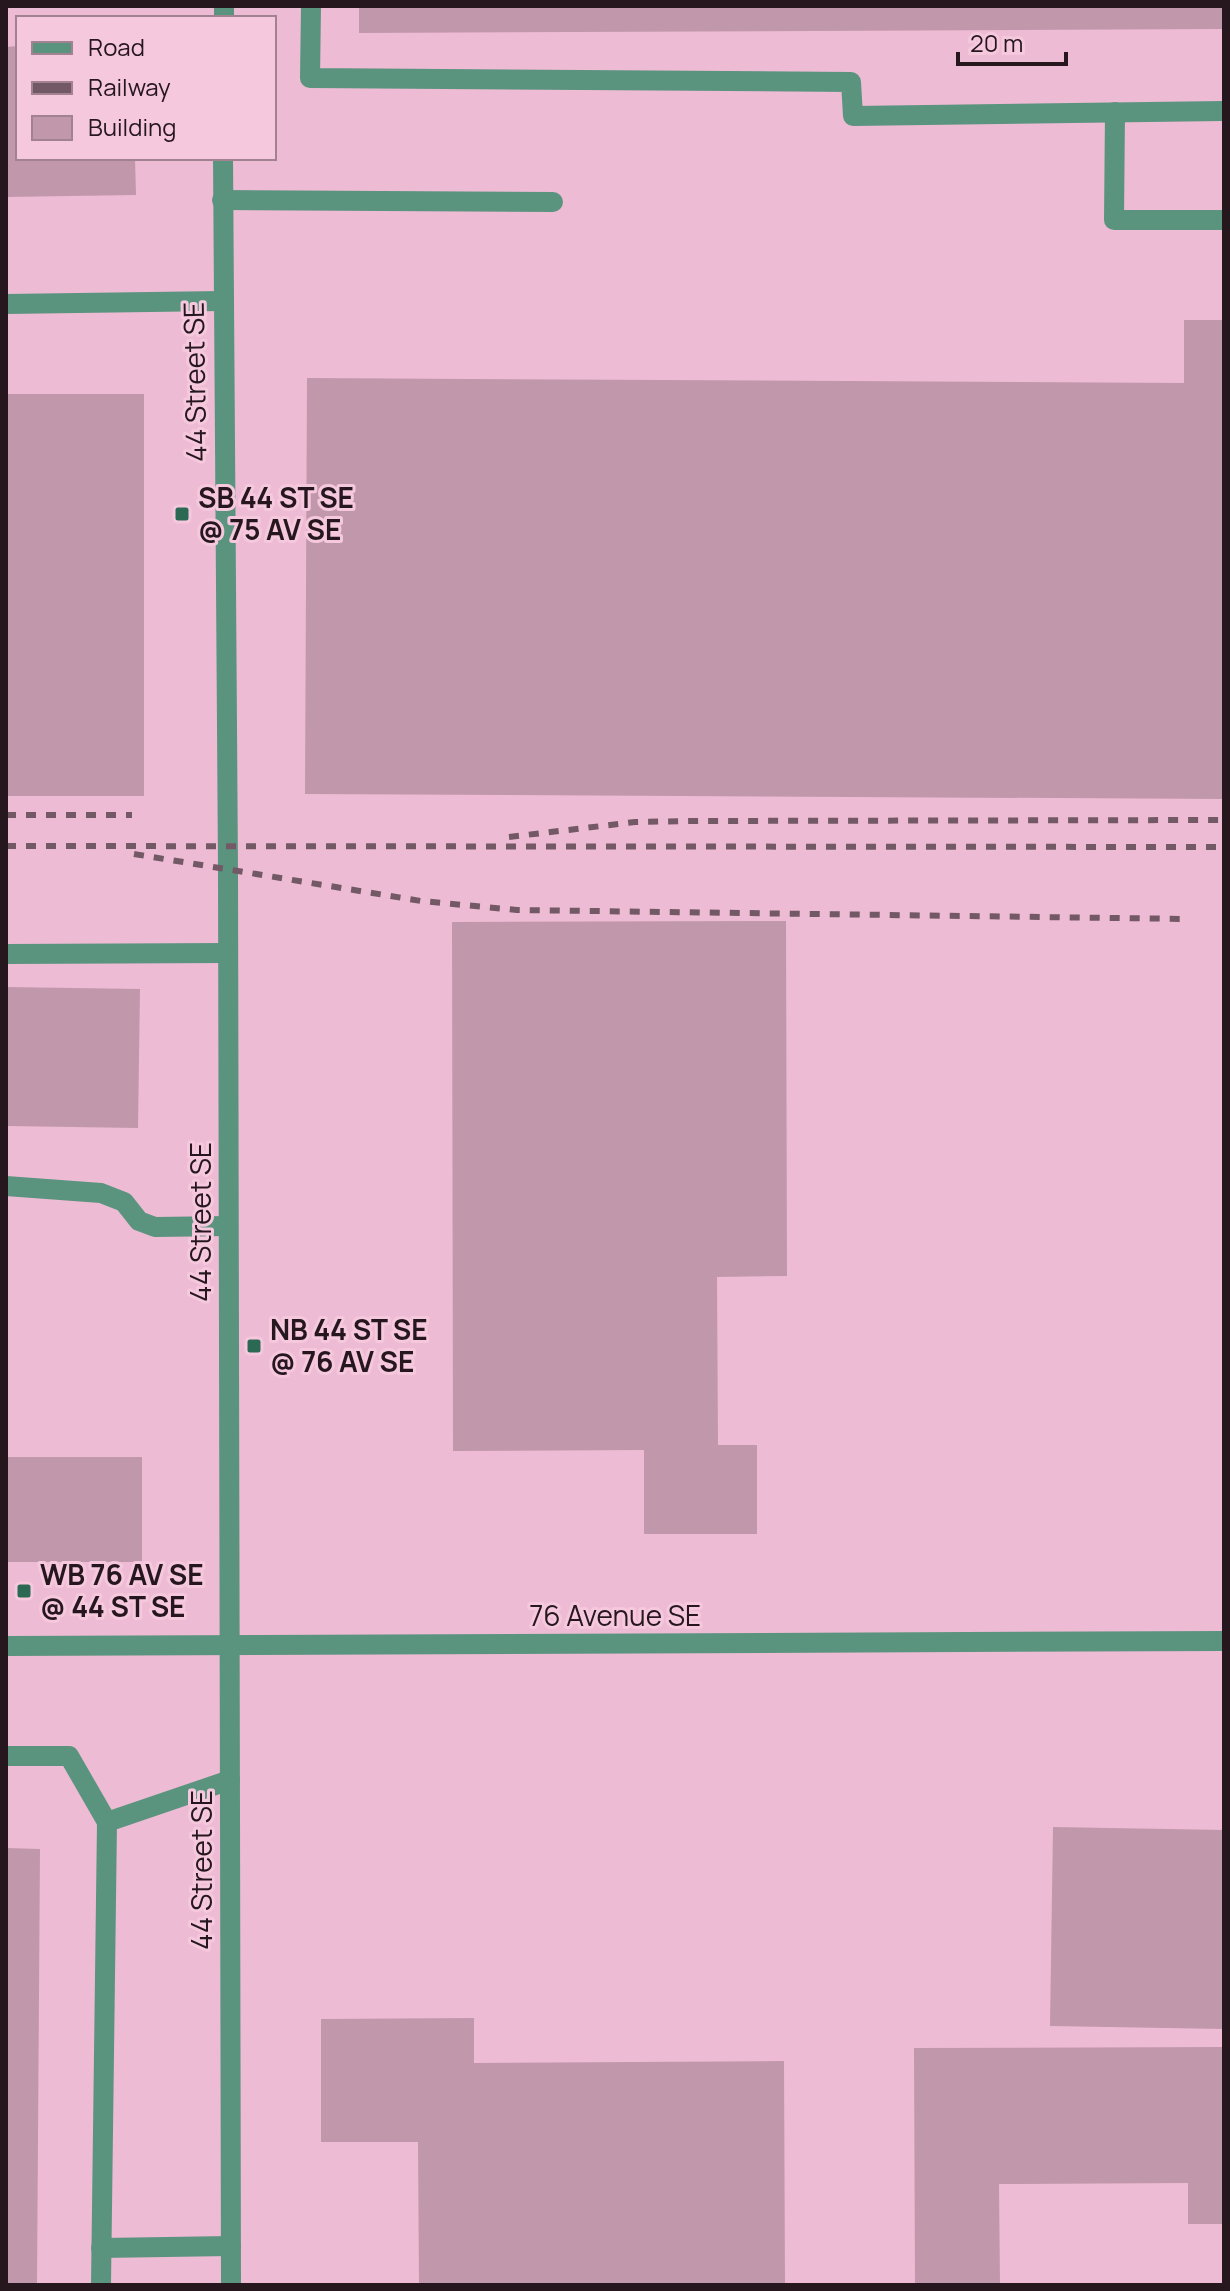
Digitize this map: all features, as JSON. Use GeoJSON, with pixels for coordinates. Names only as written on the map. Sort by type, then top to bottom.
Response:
{"type":"FeatureCollection","features":[{"type":"Feature","properties":{"kind":"street"},"geometry":{"type":"LineString","coordinates":[[311,6],[310,78],[851,82],[853,116],[1224,111]]}},
{"type":"Feature","properties":{"kind":"street"},"geometry":{"type":"LineString","coordinates":[[1115,112],[1114,220],[1224,220]]}},
{"type":"Feature","properties":{"kind":"street","name":"44 Street SE"},"geometry":{"type":"LineString","coordinates":[[223,160],[231,2285]]}},
{"type":"Feature","properties":{"kind":"street"},"geometry":{"type":"LineString","coordinates":[[222,200],[553,202]]}},
{"type":"Feature","properties":{"kind":"street"},"geometry":{"type":"LineString","coordinates":[[6,304],[222,301]]}},
{"type":"Feature","properties":{"kind":"street"},"geometry":{"type":"LineString","coordinates":[[6,954],[228,953]]}},
{"type":"Feature","properties":{"kind":"street"},"geometry":{"type":"LineString","coordinates":[[6,1186],[101,1193],[124,1202],[139,1221],[155,1227],[228,1226]]}},
{"type":"Feature","properties":{"kind":"street","name":"76 Avenue SE"},"geometry":{"type":"LineString","coordinates":[[6,1646],[1224,1641]]}},
{"type":"Feature","properties":{"kind":"street"},"geometry":{"type":"LineString","coordinates":[[6,1756],[69,1756],[107,1822],[101,2285]]}},
{"type":"Feature","properties":{"kind":"street"},"geometry":{"type":"LineString","coordinates":[[107,1822],[230,1780]]}},
{"type":"Feature","properties":{"kind":"street"},"geometry":{"type":"LineString","coordinates":[[101,2248],[231,2246]]}},
{"type":"Feature","properties":{"kind":"shaded area"},"geometry":{"type":"Polygon","coordinates":[[[6,6],[1224,6],[1224,2285],[6,2285],[6,6]]]}},
{"type":"Feature","properties":{"kind":"building"},"geometry":{"type":"Polygon","coordinates":[[[359,6],[1224,6],[1224,29],[359,33],[359,6]]]}},
{"type":"Feature","properties":{"kind":"building"},"geometry":{"type":"Polygon","coordinates":[[[16,46],[16,160],[135,160],[136,195],[6,197],[6,47],[16,46]]]}},
{"type":"Feature","properties":{"kind":"building"},"geometry":{"type":"Polygon","coordinates":[[[1184,320],[1224,320],[1224,799],[305,794],[307,378],[1184,383],[1184,320]]]}},
{"type":"Feature","properties":{"kind":"building"},"geometry":{"type":"Polygon","coordinates":[[[6,394],[144,394],[144,796],[6,796],[6,394]]]}},
{"type":"Feature","properties":{"kind":"building"},"geometry":{"type":"Polygon","coordinates":[[[786,921],[787,1276],[717,1277],[718,1445],[757,1445],[757,1534],[644,1534],[644,1450],[453,1451],[452,922],[786,921]]]}},
{"type":"Feature","properties":{"kind":"building"},"geometry":{"type":"Polygon","coordinates":[[[6,987],[140,989],[138,1128],[6,1126],[6,987]]]}},
{"type":"Feature","properties":{"kind":"building"},"geometry":{"type":"Polygon","coordinates":[[[6,1457],[142,1457],[142,1562],[6,1562],[6,1457]]]}},
{"type":"Feature","properties":{"kind":"building"},"geometry":{"type":"Polygon","coordinates":[[[1053,1827],[1224,1830],[1224,2029],[1050,2026],[1053,1827]]]}},
{"type":"Feature","properties":{"kind":"building"},"geometry":{"type":"Polygon","coordinates":[[[6,1848],[40,1849],[37,2285],[6,2285],[6,1848]]]}},
{"type":"Feature","properties":{"kind":"building"},"geometry":{"type":"Polygon","coordinates":[[[474,2018],[474,2063],[784,2061],[785,2285],[419,2285],[418,2142],[321,2142],[321,2019],[474,2018]]]}},
{"type":"Feature","properties":{"kind":"building"},"geometry":{"type":"Polygon","coordinates":[[[1224,2047],[1224,2224],[1188,2224],[1188,2183],[999,2184],[1000,2285],[915,2285],[914,2048],[1224,2047]]]}},
{"type":"Feature","properties":{"kind":"railway"},"geometry":{"type":"LineString","coordinates":[[6,815],[132,815]]}},
{"type":"Feature","properties":{"kind":"railway"},"geometry":{"type":"LineString","coordinates":[[509,837],[635,822],[1224,820]]}},
{"type":"Feature","properties":{"kind":"railway"},"geometry":{"type":"LineString","coordinates":[[6,846],[1224,847]]}},
{"type":"Feature","properties":{"kind":"railway"},"geometry":{"type":"LineString","coordinates":[[134,854],[421,901],[517,910],[1189,919]]}},
{"type":"Feature","properties":{"kind":"place","name":"SB 44 ST SE @ 75 AV SE"},"geometry":{"type":"Point","coordinates":[182,514]}},
{"type":"Feature","properties":{"kind":"place","name":"NB 44 ST SE @ 76 AV SE"},"geometry":{"type":"Point","coordinates":[254,1346]}},
{"type":"Feature","properties":{"kind":"place","name":"WB 76 AV SE @ 44 ST SE"},"geometry":{"type":"Point","coordinates":[24,1591]}}]}
